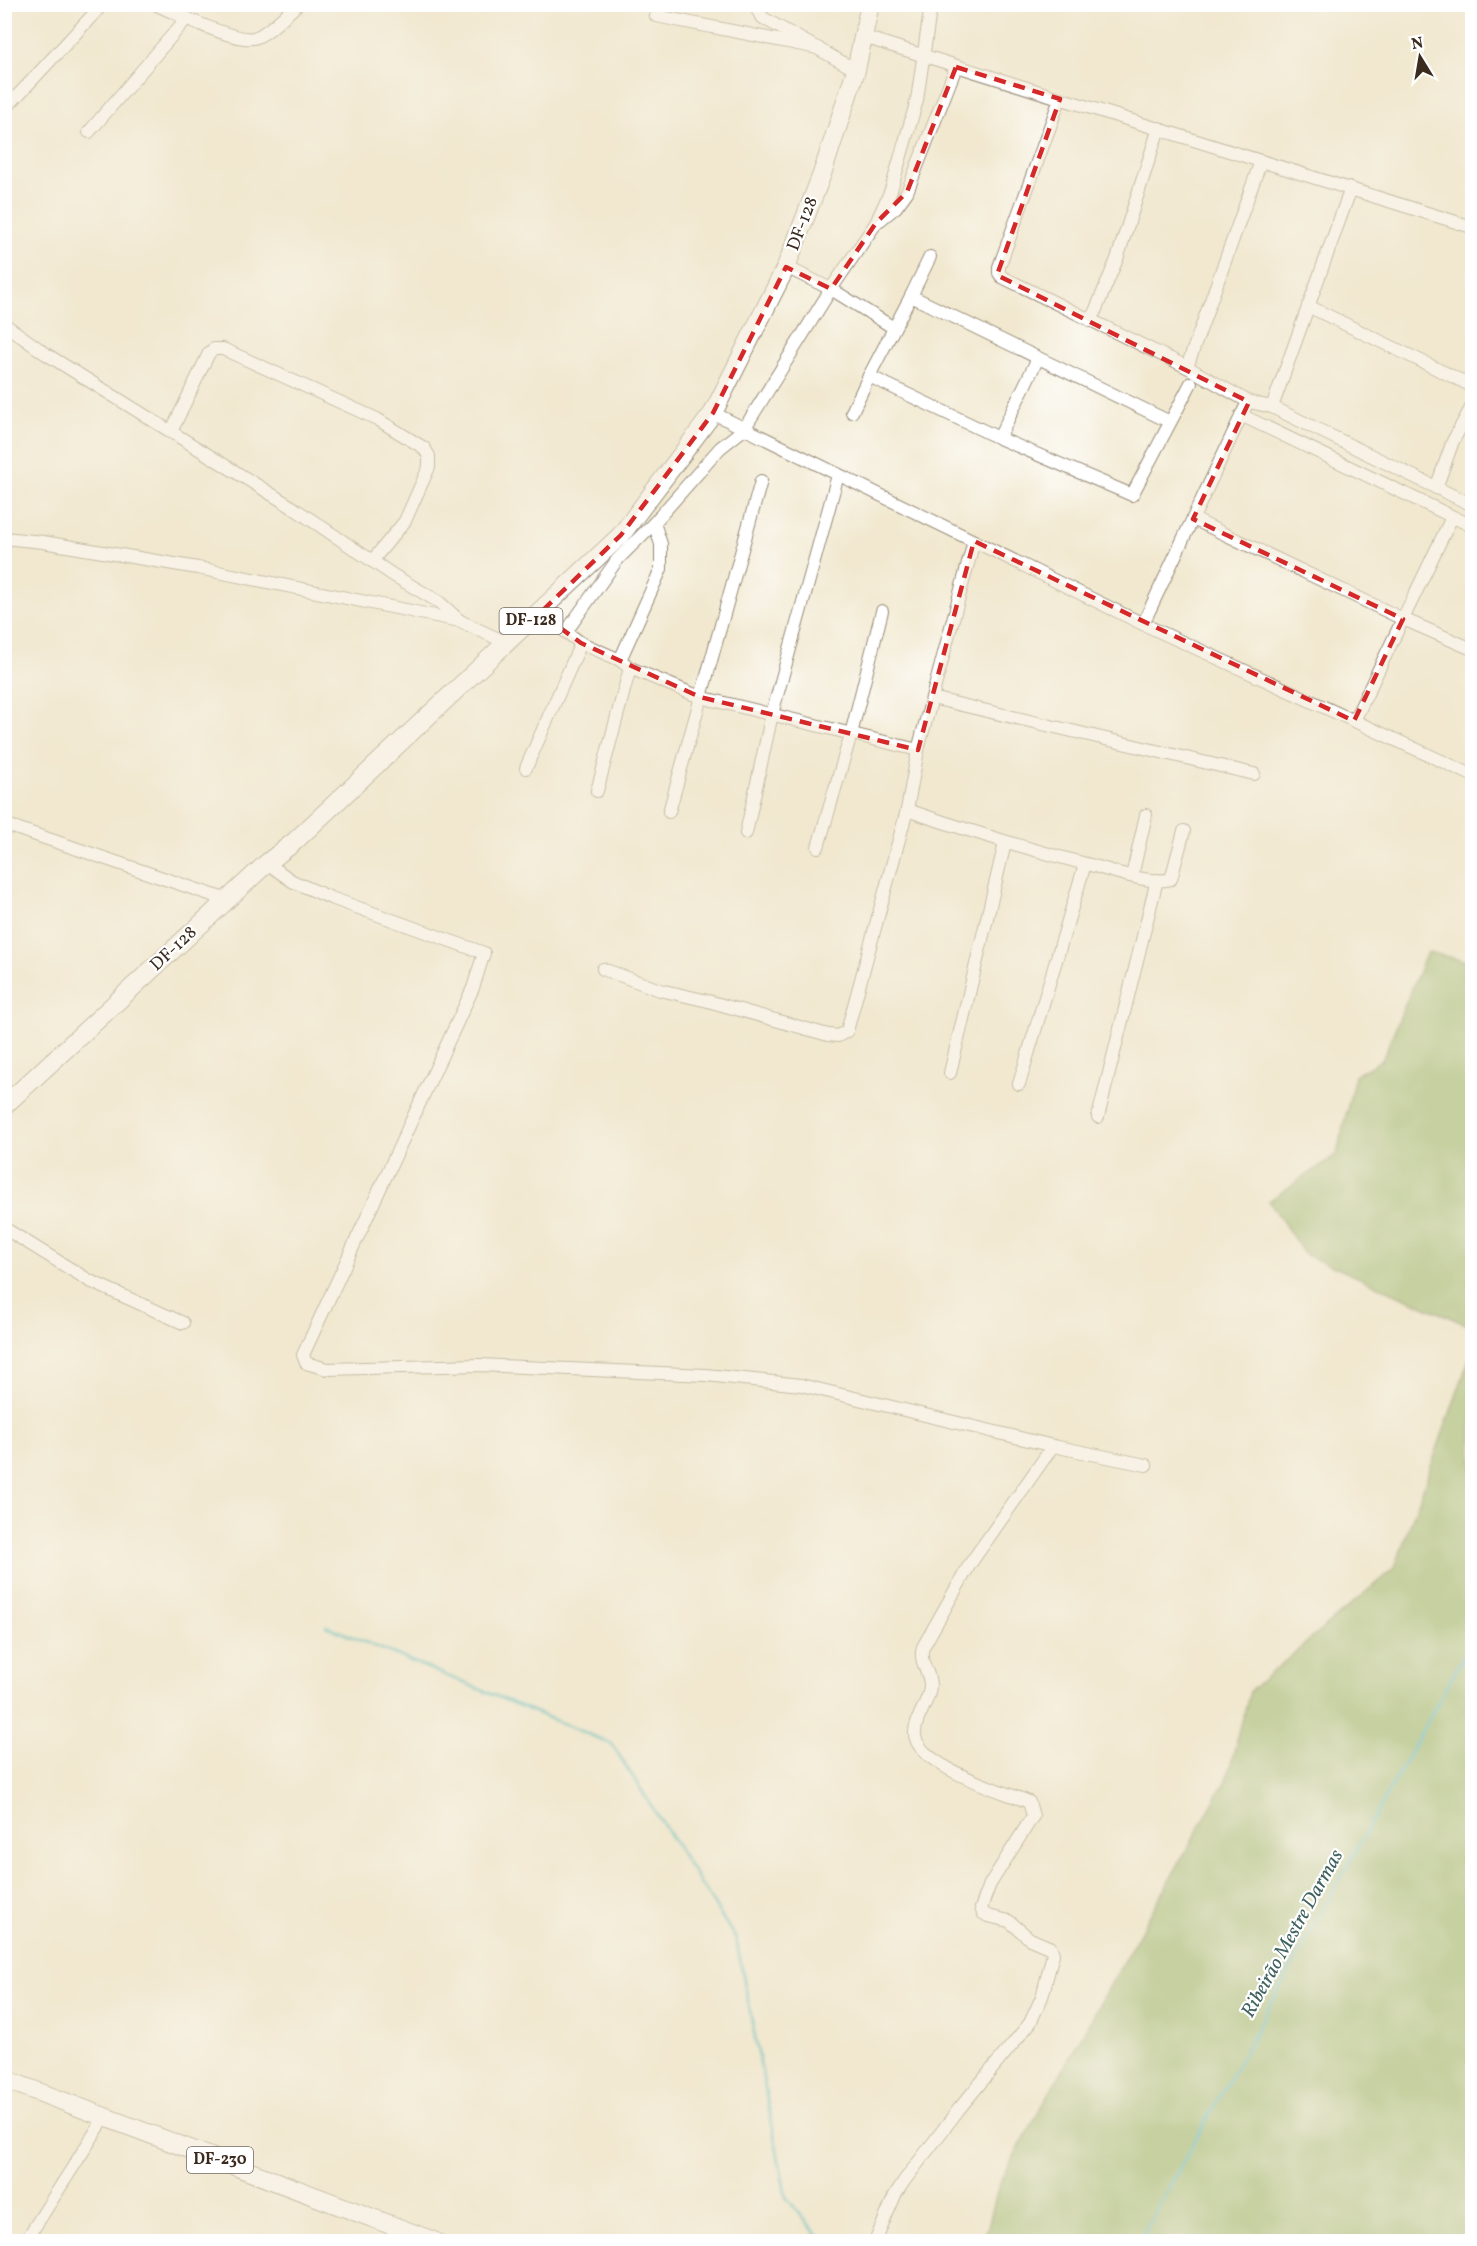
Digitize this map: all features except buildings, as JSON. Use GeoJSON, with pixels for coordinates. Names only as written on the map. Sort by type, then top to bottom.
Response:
{"type":"FeatureCollection","features":[{"type":"Feature","properties":{"kind":"main road","name":"DF-128"},"geometry":{"type":"LineString","coordinates":[[8,1097],[267,863],[294,842],[621,535],[713,413],[786,267],[822,174],[856,70],[870,4]]}},
{"type":"Feature","properties":{"kind":"main road","name":"DF-230"},"geometry":{"type":"LineString","coordinates":[[4,2079],[436,2241]]}},
{"type":"Feature","properties":{"kind":"street"},"geometry":{"type":"LineString","coordinates":[[6,108],[103,4]]}},
{"type":"Feature","properties":{"kind":"street"},"geometry":{"type":"LineString","coordinates":[[155,4],[222,33],[252,39],[261,35],[298,4]]}},
{"type":"Feature","properties":{"kind":"street"},"geometry":{"type":"LineString","coordinates":[[753,4],[763,18],[856,70]]}},
{"type":"Feature","properties":{"kind":"street"},"geometry":{"type":"LineString","coordinates":[[566,632],[617,560],[654,523],[720,448],[744,429],[831,289],[876,223],[891,190],[917,100],[931,4]]}},
{"type":"Feature","properties":{"kind":"street"},"geometry":{"type":"LineString","coordinates":[[656,16],[818,48]]}},
{"type":"Feature","properties":{"kind":"street"},"geometry":{"type":"LineString","coordinates":[[89,132],[187,18]]}},
{"type":"Feature","properties":{"kind":"street"},"geometry":{"type":"LineString","coordinates":[[864,37],[1473,226]]}},
{"type":"Feature","properties":{"kind":"street"},"geometry":{"type":"LineString","coordinates":[[876,223],[896,207],[907,192],[956,67]]}},
{"type":"Feature","properties":{"kind":"street"},"geometry":{"type":"LineString","coordinates":[[1060,99],[999,267],[1002,278],[1187,367],[1248,402],[1272,407],[1473,505]]}},
{"type":"Feature","properties":{"kind":"street"},"geometry":{"type":"LineString","coordinates":[[1091,321],[1117,259],[1159,128]]}},
{"type":"Feature","properties":{"kind":"street"},"geometry":{"type":"LineString","coordinates":[[1187,367],[1261,161]]}},
{"type":"Feature","properties":{"kind":"street"},"geometry":{"type":"LineString","coordinates":[[1272,407],[1351,188]]}},
{"type":"Feature","properties":{"kind":"street"},"geometry":{"type":"LineString","coordinates":[[852,412],[930,257]]}},
{"type":"Feature","properties":{"kind":"street"},"geometry":{"type":"LineString","coordinates":[[786,267],[831,289],[894,328]]}},
{"type":"Feature","properties":{"kind":"street"},"geometry":{"type":"LineString","coordinates":[[911,296],[1170,422]]}},
{"type":"Feature","properties":{"kind":"street"},"geometry":{"type":"LineString","coordinates":[[1308,306],[1473,386]]}},
{"type":"Feature","properties":{"kind":"street"},"geometry":{"type":"LineString","coordinates":[[4,324],[46,354],[292,507],[372,561],[439,602],[460,621]]}},
{"type":"Feature","properties":{"kind":"street"},"geometry":{"type":"LineString","coordinates":[[171,432],[209,353],[214,349],[223,349],[377,419],[424,448],[429,456],[429,467],[405,520],[372,561]]}},
{"type":"Feature","properties":{"kind":"street"},"geometry":{"type":"LineString","coordinates":[[999,438],[1038,358]]}},
{"type":"Feature","properties":{"kind":"street"},"geometry":{"type":"LineString","coordinates":[[869,376],[999,438],[1132,495],[1191,383]]}},
{"type":"Feature","properties":{"kind":"street"},"geometry":{"type":"LineString","coordinates":[[1143,624],[1248,402]]}},
{"type":"Feature","properties":{"kind":"street"},"geometry":{"type":"LineString","coordinates":[[1436,488],[1453,441],[1473,406]]}},
{"type":"Feature","properties":{"kind":"street"},"geometry":{"type":"LineString","coordinates":[[713,413],[1143,624],[1473,775]]}},
{"type":"Feature","properties":{"kind":"street"},"geometry":{"type":"LineString","coordinates":[[1241,415],[1473,526]]}},
{"type":"Feature","properties":{"kind":"street"},"geometry":{"type":"LineString","coordinates":[[746,833],[772,714],[838,475]]}},
{"type":"Feature","properties":{"kind":"street"},"geometry":{"type":"LineString","coordinates":[[669,812],[761,481]]}},
{"type":"Feature","properties":{"kind":"street"},"geometry":{"type":"LineString","coordinates":[[1354,721],[1452,517]]}},
{"type":"Feature","properties":{"kind":"street"},"geometry":{"type":"LineString","coordinates":[[1193,519],[1403,619],[1473,649]]}},
{"type":"Feature","properties":{"kind":"street"},"geometry":{"type":"LineString","coordinates":[[620,660],[661,568],[661,544],[654,523]]}},
{"type":"Feature","properties":{"kind":"street"},"geometry":{"type":"LineString","coordinates":[[4,538],[43,542],[198,568],[460,621],[507,643]]}},
{"type":"Feature","properties":{"kind":"street"},"geometry":{"type":"LineString","coordinates":[[603,969],[660,990],[828,1035],[838,1036],[847,1031],[907,810],[918,750],[974,541]]}},
{"type":"Feature","properties":{"kind":"street"},"geometry":{"type":"LineString","coordinates":[[818,847],[851,734],[882,611]]}},
{"type":"Feature","properties":{"kind":"street"},"geometry":{"type":"LineString","coordinates":[[540,613],[581,643],[620,660],[630,668],[700,697],[918,750]]}},
{"type":"Feature","properties":{"kind":"street"},"geometry":{"type":"LineString","coordinates":[[526,768],[581,643]]}},
{"type":"Feature","properties":{"kind":"street"},"geometry":{"type":"LineString","coordinates":[[597,791],[630,668]]}},
{"type":"Feature","properties":{"kind":"street"},"geometry":{"type":"LineString","coordinates":[[932,698],[1254,774]]}},
{"type":"Feature","properties":{"kind":"street"},"geometry":{"type":"LineString","coordinates":[[907,810],[1005,843],[1132,876],[1157,880],[1171,879],[1184,831]]}},
{"type":"Feature","properties":{"kind":"street"},"geometry":{"type":"LineString","coordinates":[[1132,876],[1146,815]]}},
{"type":"Feature","properties":{"kind":"street"},"geometry":{"type":"LineString","coordinates":[[4,824],[227,900]]}},
{"type":"Feature","properties":{"kind":"street"},"geometry":{"type":"LineString","coordinates":[[950,1073],[1005,843]]}},
{"type":"Feature","properties":{"kind":"street"},"geometry":{"type":"LineString","coordinates":[[267,863],[292,881],[331,898],[484,953],[472,988],[303,1355],[306,1363],[327,1369],[480,1365],[670,1374],[801,1385],[1053,1446],[1146,1465]]}},
{"type":"Feature","properties":{"kind":"street"},"geometry":{"type":"LineString","coordinates":[[1019,1084],[1085,864]]}},
{"type":"Feature","properties":{"kind":"street"},"geometry":{"type":"LineString","coordinates":[[1098,1117],[1157,880]]}},
{"type":"Feature","properties":{"kind":"street"},"geometry":{"type":"LineString","coordinates":[[4,1228],[90,1281],[183,1323]]}},
{"type":"Feature","properties":{"kind":"street"},"geometry":{"type":"LineString","coordinates":[[875,2241],[895,2194],[904,2181],[959,2109],[1030,2023],[1042,1997],[1053,1954],[1051,1948],[1030,1939],[1014,1923],[988,1916],[981,1908],[990,1884],[1033,1816],[1029,1803],[945,1768],[925,1753],[916,1742],[915,1732],[930,1691],[930,1682],[921,1655],[923,1647],[970,1564],[1053,1446]]}},
{"type":"Feature","properties":{"kind":"street"},"geometry":{"type":"LineString","coordinates":[[25,2241],[105,2117]]}},
{"type":"Feature","properties":{"kind":"highlighted area"},"geometry":{"type":"Polygon","coordinates":[[[956,67],[1060,99],[997,275],[1249,402],[1193,519],[1403,619],[1354,721],[974,541],[918,750],[700,697],[581,643],[540,613],[621,535],[713,413],[786,267],[831,289],[876,223],[907,192],[956,67]]]}},
{"type":"Feature","properties":{"kind":"green space"},"geometry":{"type":"Polygon","coordinates":[[[1427,952],[1472,962],[1472,1327],[1304,1254],[1269,1201],[1337,1154],[1355,1075],[1382,1060],[1427,952]]]}},
{"type":"Feature","properties":{"kind":"green space"},"geometry":{"type":"Polygon","coordinates":[[[1472,1351],[1472,2241],[984,2241],[1000,2181],[1227,1778],[1250,1691],[1395,1567],[1472,1351]]]}},
{"type":"Feature","properties":{"kind":"waterway"},"geometry":{"type":"LineString","coordinates":[[326,1626],[612,1744],[736,1939],[786,2197],[823,2242]]}},
{"type":"Feature","properties":{"kind":"waterway","name":"Ribeirão Mestre Darmas"},"geometry":{"type":"LineString","coordinates":[[1139,2242],[1472,1641]]}}]}
